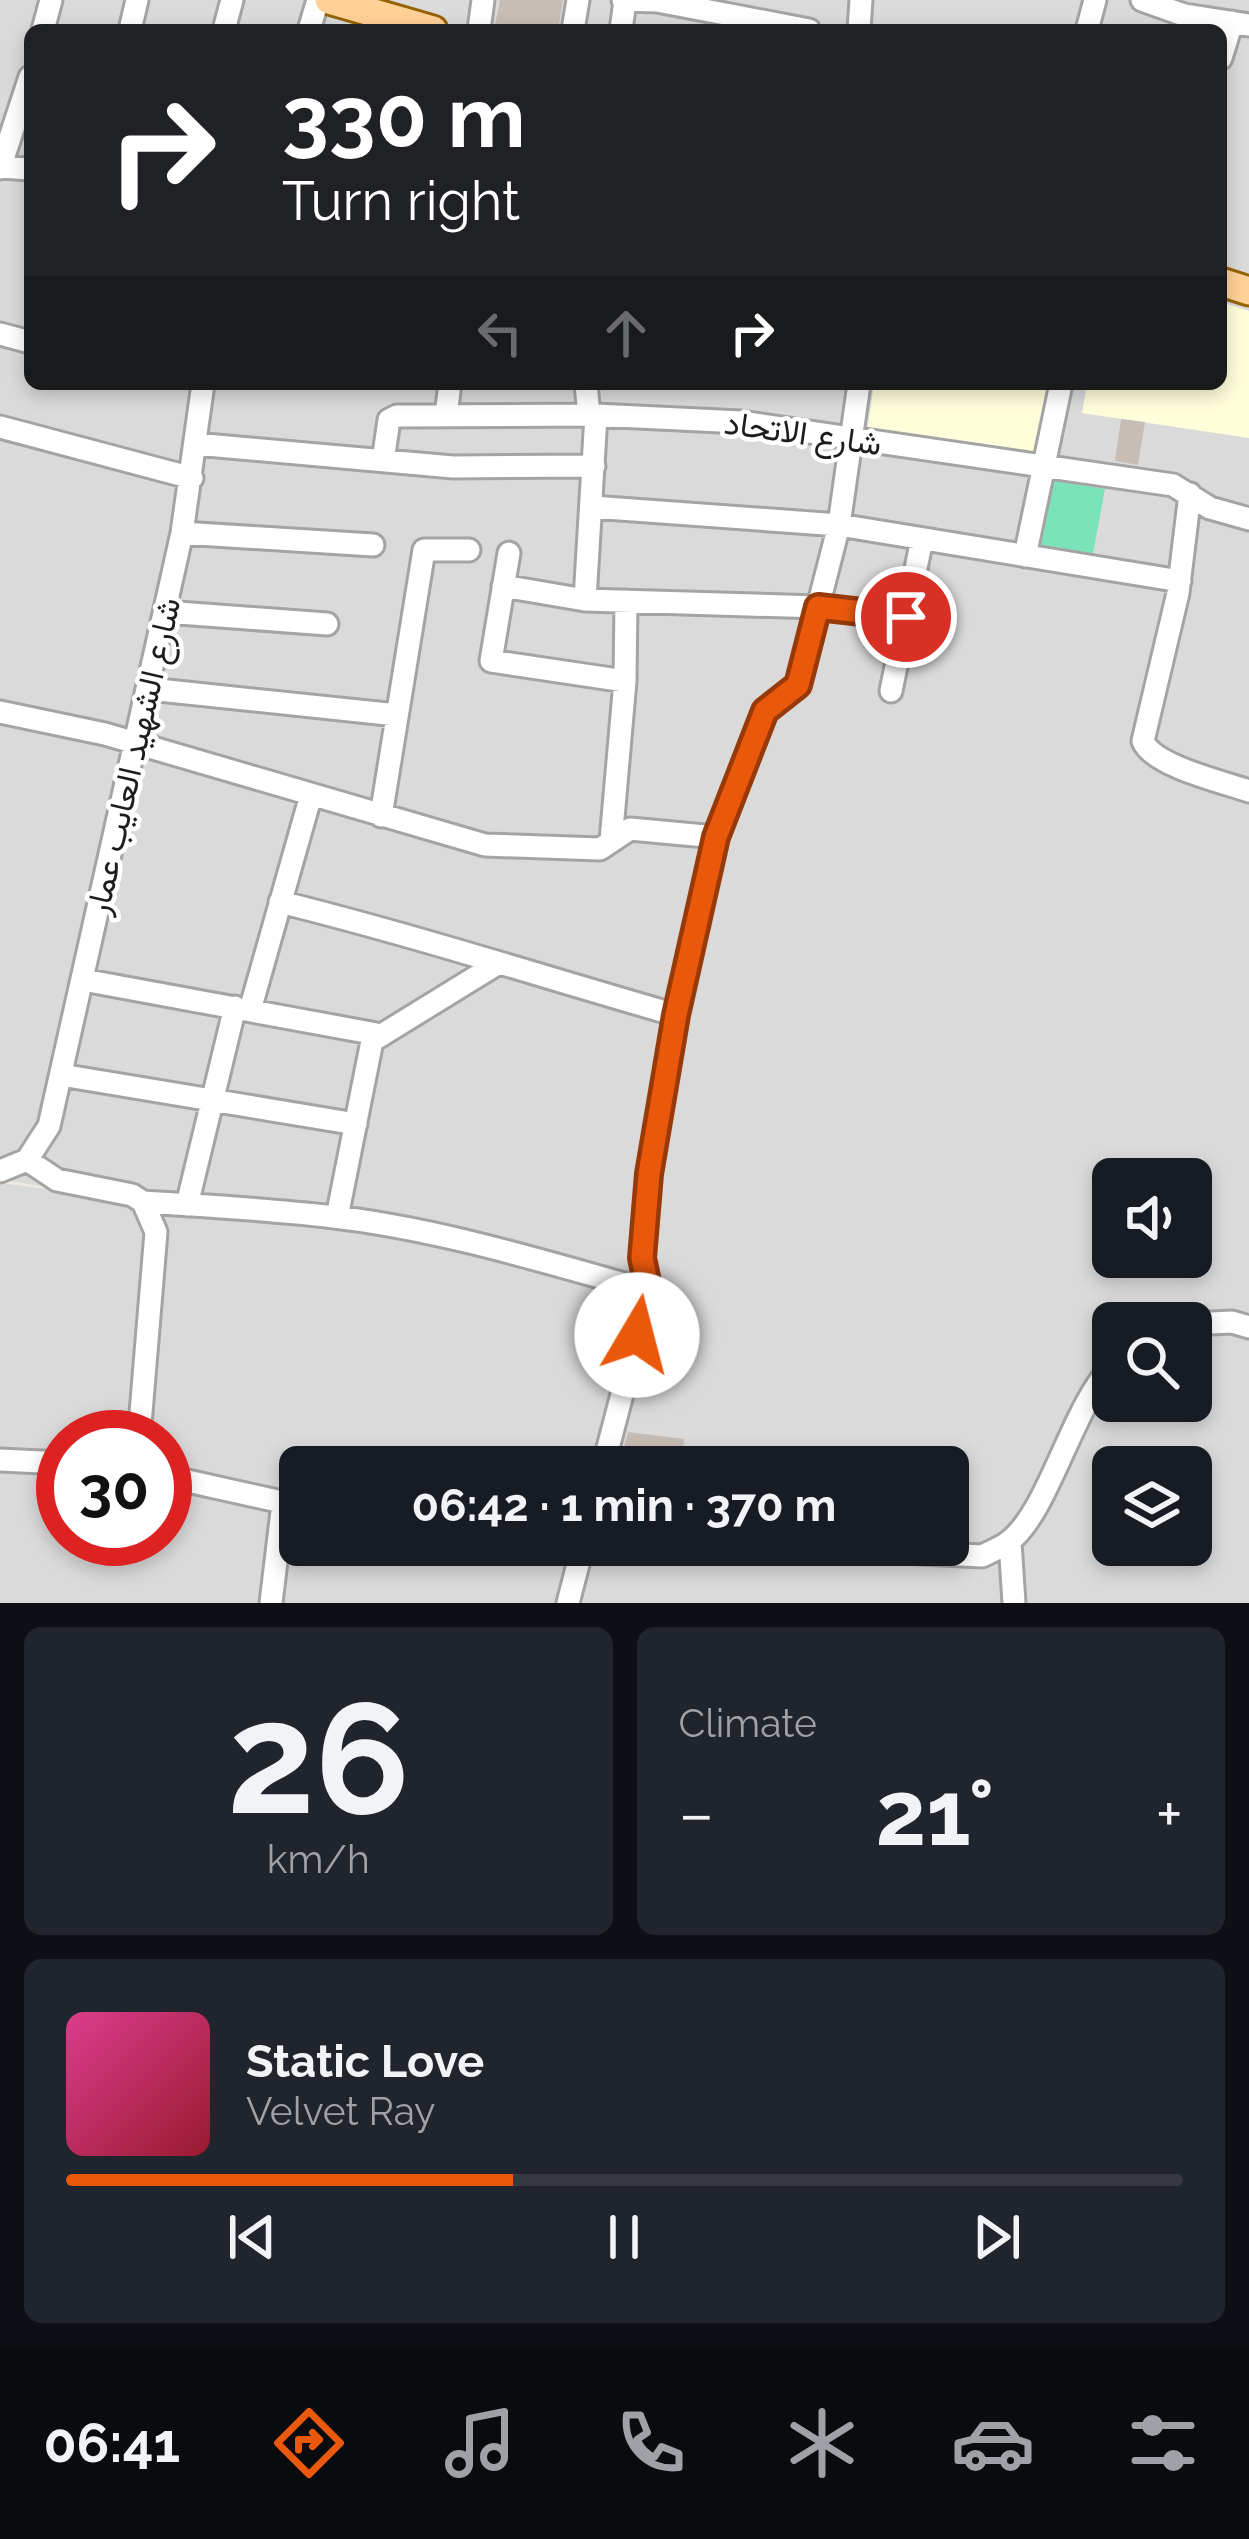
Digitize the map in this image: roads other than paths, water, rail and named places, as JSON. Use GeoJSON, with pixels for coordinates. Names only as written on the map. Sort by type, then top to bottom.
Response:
{"type":"FeatureCollection","features":[{"type":"Feature","properties":{"kind":"main road"},"geometry":{"type":"LineString","coordinates":[[329,0],[412,24]]}},
{"type":"Feature","properties":{"kind":"street"},"geometry":{"type":"LineString","coordinates":[[624,0],[657,1],[777,24]]}},
{"type":"Feature","properties":{"kind":"street"},"geometry":{"type":"LineString","coordinates":[[1142,0],[1184,15],[1227,16]]}},
{"type":"Feature","properties":{"kind":"street"},"geometry":{"type":"LineString","coordinates":[[0,167],[24,95]]}},
{"type":"Feature","properties":{"kind":"street","name":"شارع الشهيد العايب عمار"},"geometry":{"type":"LineString","coordinates":[[27,1160],[49,1126],[149,689],[192,478],[195,390]]}},
{"type":"Feature","properties":{"kind":"street"},"geometry":{"type":"LineString","coordinates":[[446,416],[449,390]]}},
{"type":"Feature","properties":{"kind":"street"},"geometry":{"type":"LineString","coordinates":[[585,600],[594,466],[587,390]]}},
{"type":"Feature","properties":{"kind":"street"},"geometry":{"type":"LineString","coordinates":[[608,1446],[649,1291],[642,1258],[649,1174],[676,1015],[716,837],[765,711],[798,685],[838,525],[858,390]]}},
{"type":"Feature","properties":{"kind":"street"},"geometry":{"type":"LineString","coordinates":[[1025,556],[1060,390]]}},
{"type":"Feature","properties":{"kind":"street","name":"شارع الاتحاد"},"geometry":{"type":"LineString","coordinates":[[383,461],[392,417],[592,415],[740,422],[1173,485],[1210,508],[1249,519]]}},
{"type":"Feature","properties":{"kind":"street"},"geometry":{"type":"LineString","coordinates":[[0,427],[192,478]]}},
{"type":"Feature","properties":{"kind":"street"},"geometry":{"type":"LineString","coordinates":[[195,444],[453,467],[594,466]]}},
{"type":"Feature","properties":{"kind":"street"},"geometry":{"type":"LineString","coordinates":[[1190,494],[1180,581],[1143,741],[1147,751],[1171,764],[1249,791]]}},
{"type":"Feature","properties":{"kind":"street"},"geometry":{"type":"LineString","coordinates":[[592,506],[838,525],[1180,581]]}},
{"type":"Feature","properties":{"kind":"street"},"geometry":{"type":"LineString","coordinates":[[182,533],[373,545]]}},
{"type":"Feature","properties":{"kind":"street"},"geometry":{"type":"LineString","coordinates":[[891,691],[922,539]]}},
{"type":"Feature","properties":{"kind":"street"},"geometry":{"type":"LineString","coordinates":[[380,816],[424,550],[469,550]]}},
{"type":"Feature","properties":{"kind":"street"},"geometry":{"type":"LineString","coordinates":[[509,554],[490,657],[494,664],[625,681]]}},
{"type":"Feature","properties":{"kind":"street"},"geometry":{"type":"LineString","coordinates":[[503,586],[585,600],[818,607],[906,617]]}},
{"type":"Feature","properties":{"kind":"street"},"geometry":{"type":"LineString","coordinates":[[611,842],[625,681],[626,601]]}},
{"type":"Feature","properties":{"kind":"street"},"geometry":{"type":"LineString","coordinates":[[165,612],[327,624]]}},
{"type":"Feature","properties":{"kind":"street"},"geometry":{"type":"LineString","coordinates":[[149,689],[397,715]]}},
{"type":"Feature","properties":{"kind":"street"},"geometry":{"type":"LineString","coordinates":[[0,712],[137,744],[485,845],[600,849],[630,829],[716,837]]}},
{"type":"Feature","properties":{"kind":"street"},"geometry":{"type":"LineString","coordinates":[[187,1205],[212,1101],[280,902],[310,795]]}},
{"type":"Feature","properties":{"kind":"street"},"geometry":{"type":"LineString","coordinates":[[280,902],[419,937],[676,1015]]}},
{"type":"Feature","properties":{"kind":"street"},"geometry":{"type":"LineString","coordinates":[[338,1217],[372,1041],[497,964]]}},
{"type":"Feature","properties":{"kind":"street"},"geometry":{"type":"LineString","coordinates":[[82,980],[382,1035]]}},
{"type":"Feature","properties":{"kind":"street"},"geometry":{"type":"LineString","coordinates":[[61,1075],[356,1124]]}},
{"type":"Feature","properties":{"kind":"street"},"geometry":{"type":"LineString","coordinates":[[0,1172],[27,1160],[57,1180],[132,1195],[142,1202],[156,1232],[142,1410]]}},
{"type":"Feature","properties":{"kind":"street"},"geometry":{"type":"LineString","coordinates":[[142,1202],[338,1217],[477,1243],[649,1291]]}},
{"type":"Feature","properties":{"kind":"street"},"geometry":{"type":"LineString","coordinates":[[1212,1323],[1249,1327]]}},
{"type":"Feature","properties":{"kind":"street"},"geometry":{"type":"LineString","coordinates":[[969,1555],[982,1556],[1010,1542],[1033,1511],[1092,1390]]}},
{"type":"Feature","properties":{"kind":"street"},"geometry":{"type":"LineString","coordinates":[[0,1460],[36,1462]]}},
{"type":"Feature","properties":{"kind":"street"},"geometry":{"type":"LineString","coordinates":[[192,1482],[279,1501]]}},
{"type":"Feature","properties":{"kind":"street"},"geometry":{"type":"LineString","coordinates":[[1010,1542],[1014,1603]]}},
{"type":"Feature","properties":{"kind":"street"},"geometry":{"type":"LineString","coordinates":[[271,1603],[279,1563]]}},
{"type":"Feature","properties":{"kind":"street"},"geometry":{"type":"LineString","coordinates":[[568,1603],[574,1566]]}}]}
